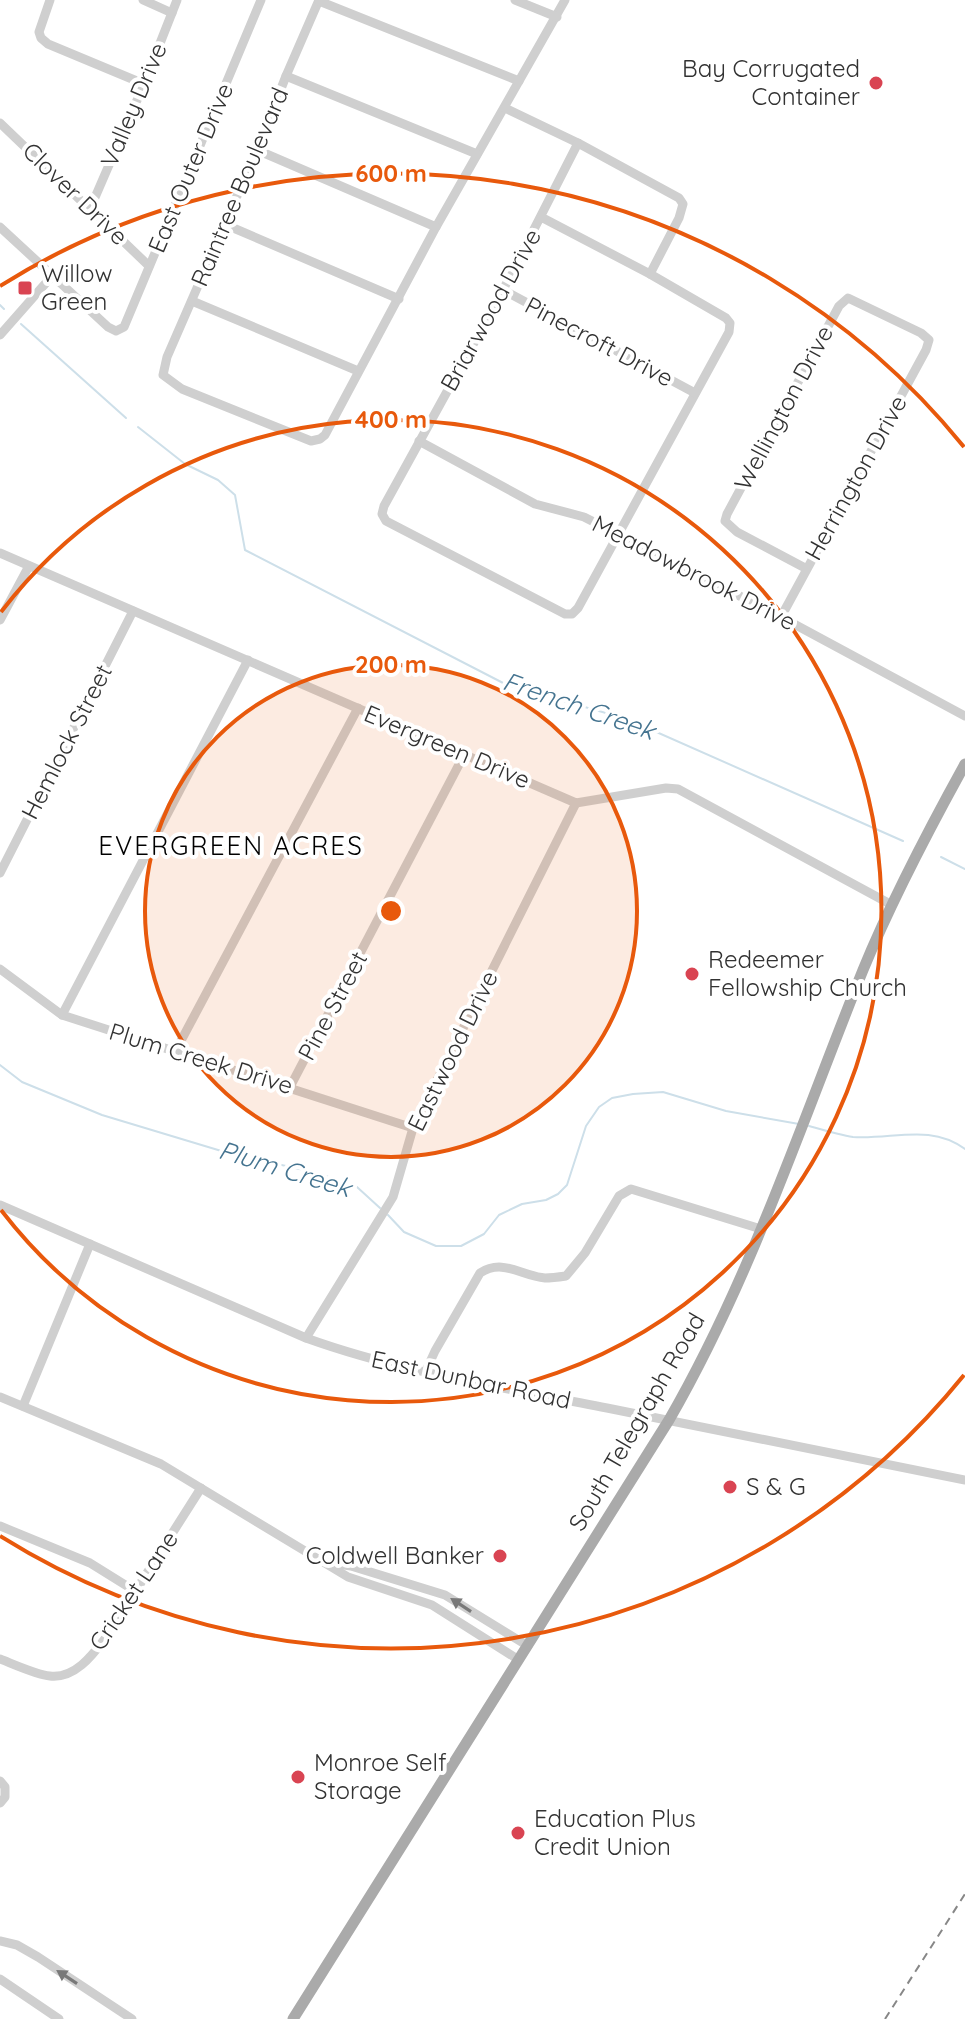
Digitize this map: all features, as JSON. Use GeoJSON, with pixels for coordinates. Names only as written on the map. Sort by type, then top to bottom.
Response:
{"type":"FeatureCollection","features":[{"type":"Feature","properties":{"kind":"main road","name":"South Telegraph Road"},"geometry":{"type":"LineString","coordinates":[[293,2019],[700,1366],[761,1229],[892,905],[965,764]]}},
{"type":"Feature","properties":{"kind":"street"},"geometry":{"type":"LineString","coordinates":[[50,0],[39,32],[41,38],[48,44],[144,84]]}},
{"type":"Feature","properties":{"kind":"street"},"geometry":{"type":"LineString","coordinates":[[143,0],[172,13]]}},
{"type":"Feature","properties":{"kind":"street","name":"Valley Drive"},"geometry":{"type":"LineString","coordinates":[[90,209],[177,0]]}},
{"type":"Feature","properties":{"kind":"street","name":"East Outer Drive"},"geometry":{"type":"LineString","coordinates":[[52,276],[108,327],[116,331],[124,327],[261,0]]}},
{"type":"Feature","properties":{"kind":"street"},"geometry":{"type":"LineString","coordinates":[[319,0],[519,81]]}},
{"type":"Feature","properties":{"kind":"street","name":"Raintree Boulevard"},"geometry":{"type":"LineString","coordinates":[[319,0],[167,357],[163,375],[182,389],[311,441],[325,435],[358,371]]}},
{"type":"Feature","properties":{"kind":"street"},"geometry":{"type":"LineString","coordinates":[[515,0],[557,17]]}},
{"type":"Feature","properties":{"kind":"street"},"geometry":{"type":"LineString","coordinates":[[192,301],[358,371],[565,0]]}},
{"type":"Feature","properties":{"kind":"street"},"geometry":{"type":"LineString","coordinates":[[286,76],[477,154]]}},
{"type":"Feature","properties":{"kind":"street"},"geometry":{"type":"LineString","coordinates":[[505,108],[578,143],[679,198],[683,204],[679,218],[650,274]]}},
{"type":"Feature","properties":{"kind":"street","name":"Clover Drive"},"geometry":{"type":"LineString","coordinates":[[0,123],[149,266]]}},
{"type":"Feature","properties":{"kind":"street","name":"Briarwood Drive"},"geometry":{"type":"LineString","coordinates":[[578,143],[382,514],[386,521],[565,614],[572,614],[578,608],[619,535]]}},
{"type":"Feature","properties":{"kind":"street"},"geometry":{"type":"LineString","coordinates":[[257,150],[436,227]]}},
{"type":"Feature","properties":{"kind":"street"},"geometry":{"type":"LineString","coordinates":[[541,217],[650,274],[730,323],[727,337],[619,535]]}},
{"type":"Feature","properties":{"kind":"street"},"geometry":{"type":"LineString","coordinates":[[224,224],[399,299]]}},
{"type":"Feature","properties":{"kind":"street"},"geometry":{"type":"LineString","coordinates":[[0,227],[52,276],[0,335]]}},
{"type":"Feature","properties":{"kind":"street","name":"Pinecroft Drive"},"geometry":{"type":"LineString","coordinates":[[503,290],[695,393]]}},
{"type":"Feature","properties":{"kind":"street","name":"Herrington Drive"},"geometry":{"type":"LineString","coordinates":[[781,617],[929,340],[848,298]]}},
{"type":"Feature","properties":{"kind":"street","name":"Wellington Drive"},"geometry":{"type":"LineString","coordinates":[[807,569],[737,532],[725,521],[839,306],[848,298]]}},
{"type":"Feature","properties":{"kind":"street","name":"Meadowbrook Drive"},"geometry":{"type":"LineString","coordinates":[[419,441],[535,504],[584,517],[781,617],[965,716]]}},
{"type":"Feature","properties":{"kind":"street","name":"Evergreen Drive"},"geometry":{"type":"LineString","coordinates":[[0,553],[576,803]]}},
{"type":"Feature","properties":{"kind":"street"},"geometry":{"type":"LineString","coordinates":[[0,620],[29,566]]}},
{"type":"Feature","properties":{"kind":"street","name":"Hemlock Street"},"geometry":{"type":"LineString","coordinates":[[0,873],[133,611]]}},
{"type":"Feature","properties":{"kind":"street"},"geometry":{"type":"LineString","coordinates":[[62,1015],[248,660]]}},
{"type":"Feature","properties":{"kind":"street"},"geometry":{"type":"LineString","coordinates":[[175,1052],[358,708]]}},
{"type":"Feature","properties":{"kind":"street","name":"Pine Street"},"geometry":{"type":"LineString","coordinates":[[290,1087],[464,755]]}},
{"type":"Feature","properties":{"kind":"street"},"geometry":{"type":"LineString","coordinates":[[576,803],[666,788],[678,789],[892,905]]}},
{"type":"Feature","properties":{"kind":"street","name":"Eastwood Drive"},"geometry":{"type":"LineString","coordinates":[[306,1338],[388,1207],[413,1128],[576,803]]}},
{"type":"Feature","properties":{"kind":"street","name":"Plum Creek Drive"},"geometry":{"type":"LineString","coordinates":[[0,969],[62,1015],[413,1128]]}},
{"type":"Feature","properties":{"kind":"street"},"geometry":{"type":"LineString","coordinates":[[425,1373],[480,1273],[500,1266],[541,1277],[566,1276],[585,1253],[619,1196],[631,1189],[761,1229]]}},
{"type":"Feature","properties":{"kind":"street","name":"East Dunbar Road"},"geometry":{"type":"LineString","coordinates":[[0,1205],[347,1353],[425,1373],[965,1480]]}},
{"type":"Feature","properties":{"kind":"street"},"geometry":{"type":"LineString","coordinates":[[23,1406],[90,1244]]}},
{"type":"Feature","properties":{"kind":"street"},"geometry":{"type":"LineString","coordinates":[[0,1397],[161,1464],[348,1577],[432,1605],[519,1660]]}},
{"type":"Feature","properties":{"kind":"street","name":"Cricket Lane"},"geometry":{"type":"LineString","coordinates":[[0,1659],[51,1677],[70,1672],[92,1655],[201,1488]]}},
{"type":"Feature","properties":{"kind":"street"},"geometry":{"type":"LineString","coordinates":[[0,1526],[90,1563],[135,1591]]}},
{"type":"Feature","properties":{"kind":"street"},"geometry":{"type":"LineString","coordinates":[[326,1563],[351,1566],[445,1595],[528,1646]]}},
{"type":"Feature","properties":{"kind":"street"},"geometry":{"type":"LineString","coordinates":[[0,1781],[5,1787],[5,1797],[0,1803]]}},
{"type":"Feature","properties":{"kind":"street"},"geometry":{"type":"LineString","coordinates":[[0,1941],[17,1945],[38,1957],[132,2019]]}},
{"type":"Feature","properties":{"kind":"street"},"geometry":{"type":"LineString","coordinates":[[0,1979],[59,2019]]}},
{"type":"Feature","properties":{"kind":"waterway","name":"French Creek"},"geometry":{"type":"LineString","coordinates":[[0,305],[4,309]]}},
{"type":"Feature","properties":{"kind":"waterway","name":"French Creek"},"geometry":{"type":"LineString","coordinates":[[21,324],[126,418]]}},
{"type":"Feature","properties":{"kind":"waterway","name":"French Creek"},"geometry":{"type":"LineString","coordinates":[[138,427],[185,464],[218,480],[235,495],[245,550],[507,685],[627,719],[903,841]]}},
{"type":"Feature","properties":{"kind":"waterway","name":"French Creek"},"geometry":{"type":"LineString","coordinates":[[941,857],[965,869]]}},
{"type":"Feature","properties":{"kind":"waterway","name":"Plum Creek"},"geometry":{"type":"LineString","coordinates":[[0,1065],[22,1082],[102,1115],[228,1153],[317,1173],[357,1187],[380,1208]]}},
{"type":"Feature","properties":{"kind":"waterway","name":"Plum Creek"},"geometry":{"type":"LineString","coordinates":[[388,1215],[404,1232],[436,1246],[461,1246],[484,1234],[499,1215],[522,1204],[546,1200],[567,1185],[586,1126],[599,1107],[612,1098],[663,1092],[726,1111],[799,1124]]}},
{"type":"Feature","properties":{"kind":"waterway","name":"Plum Creek"},"geometry":{"type":"LineString","coordinates":[[809,1126],[853,1137],[910,1134],[938,1137],[965,1149]]}},
{"type":"Feature","properties":{"kind":"railway"},"geometry":{"type":"LineString","coordinates":[[885,2019],[965,1894]]}},
{"type":"Feature","properties":{"kind":"place","name":"Bay Corrugated Container"},"geometry":{"type":"Point","coordinates":[876,83]}},
{"type":"Feature","properties":{"kind":"place","name":"Willow Green"},"geometry":{"type":"Point","coordinates":[25,288]}},
{"type":"Feature","properties":{"kind":"place","name":"Redeemer Fellowship Church"},"geometry":{"type":"Point","coordinates":[692,974]}},
{"type":"Feature","properties":{"kind":"place","name":"S & G"},"geometry":{"type":"Point","coordinates":[730,1487]}},
{"type":"Feature","properties":{"kind":"place","name":"Coldwell Banker"},"geometry":{"type":"Point","coordinates":[500,1556]}},
{"type":"Feature","properties":{"kind":"place","name":"Monroe Self Storage"},"geometry":{"type":"Point","coordinates":[298,1777]}},
{"type":"Feature","properties":{"kind":"place","name":"Education Plus Credit Union"},"geometry":{"type":"Point","coordinates":[518,1833]}},
{"type":"Feature","properties":{"kind":"district","name":"EVERGREEN ACRES"},"geometry":{"type":"Point","coordinates":[231,846]}}]}
